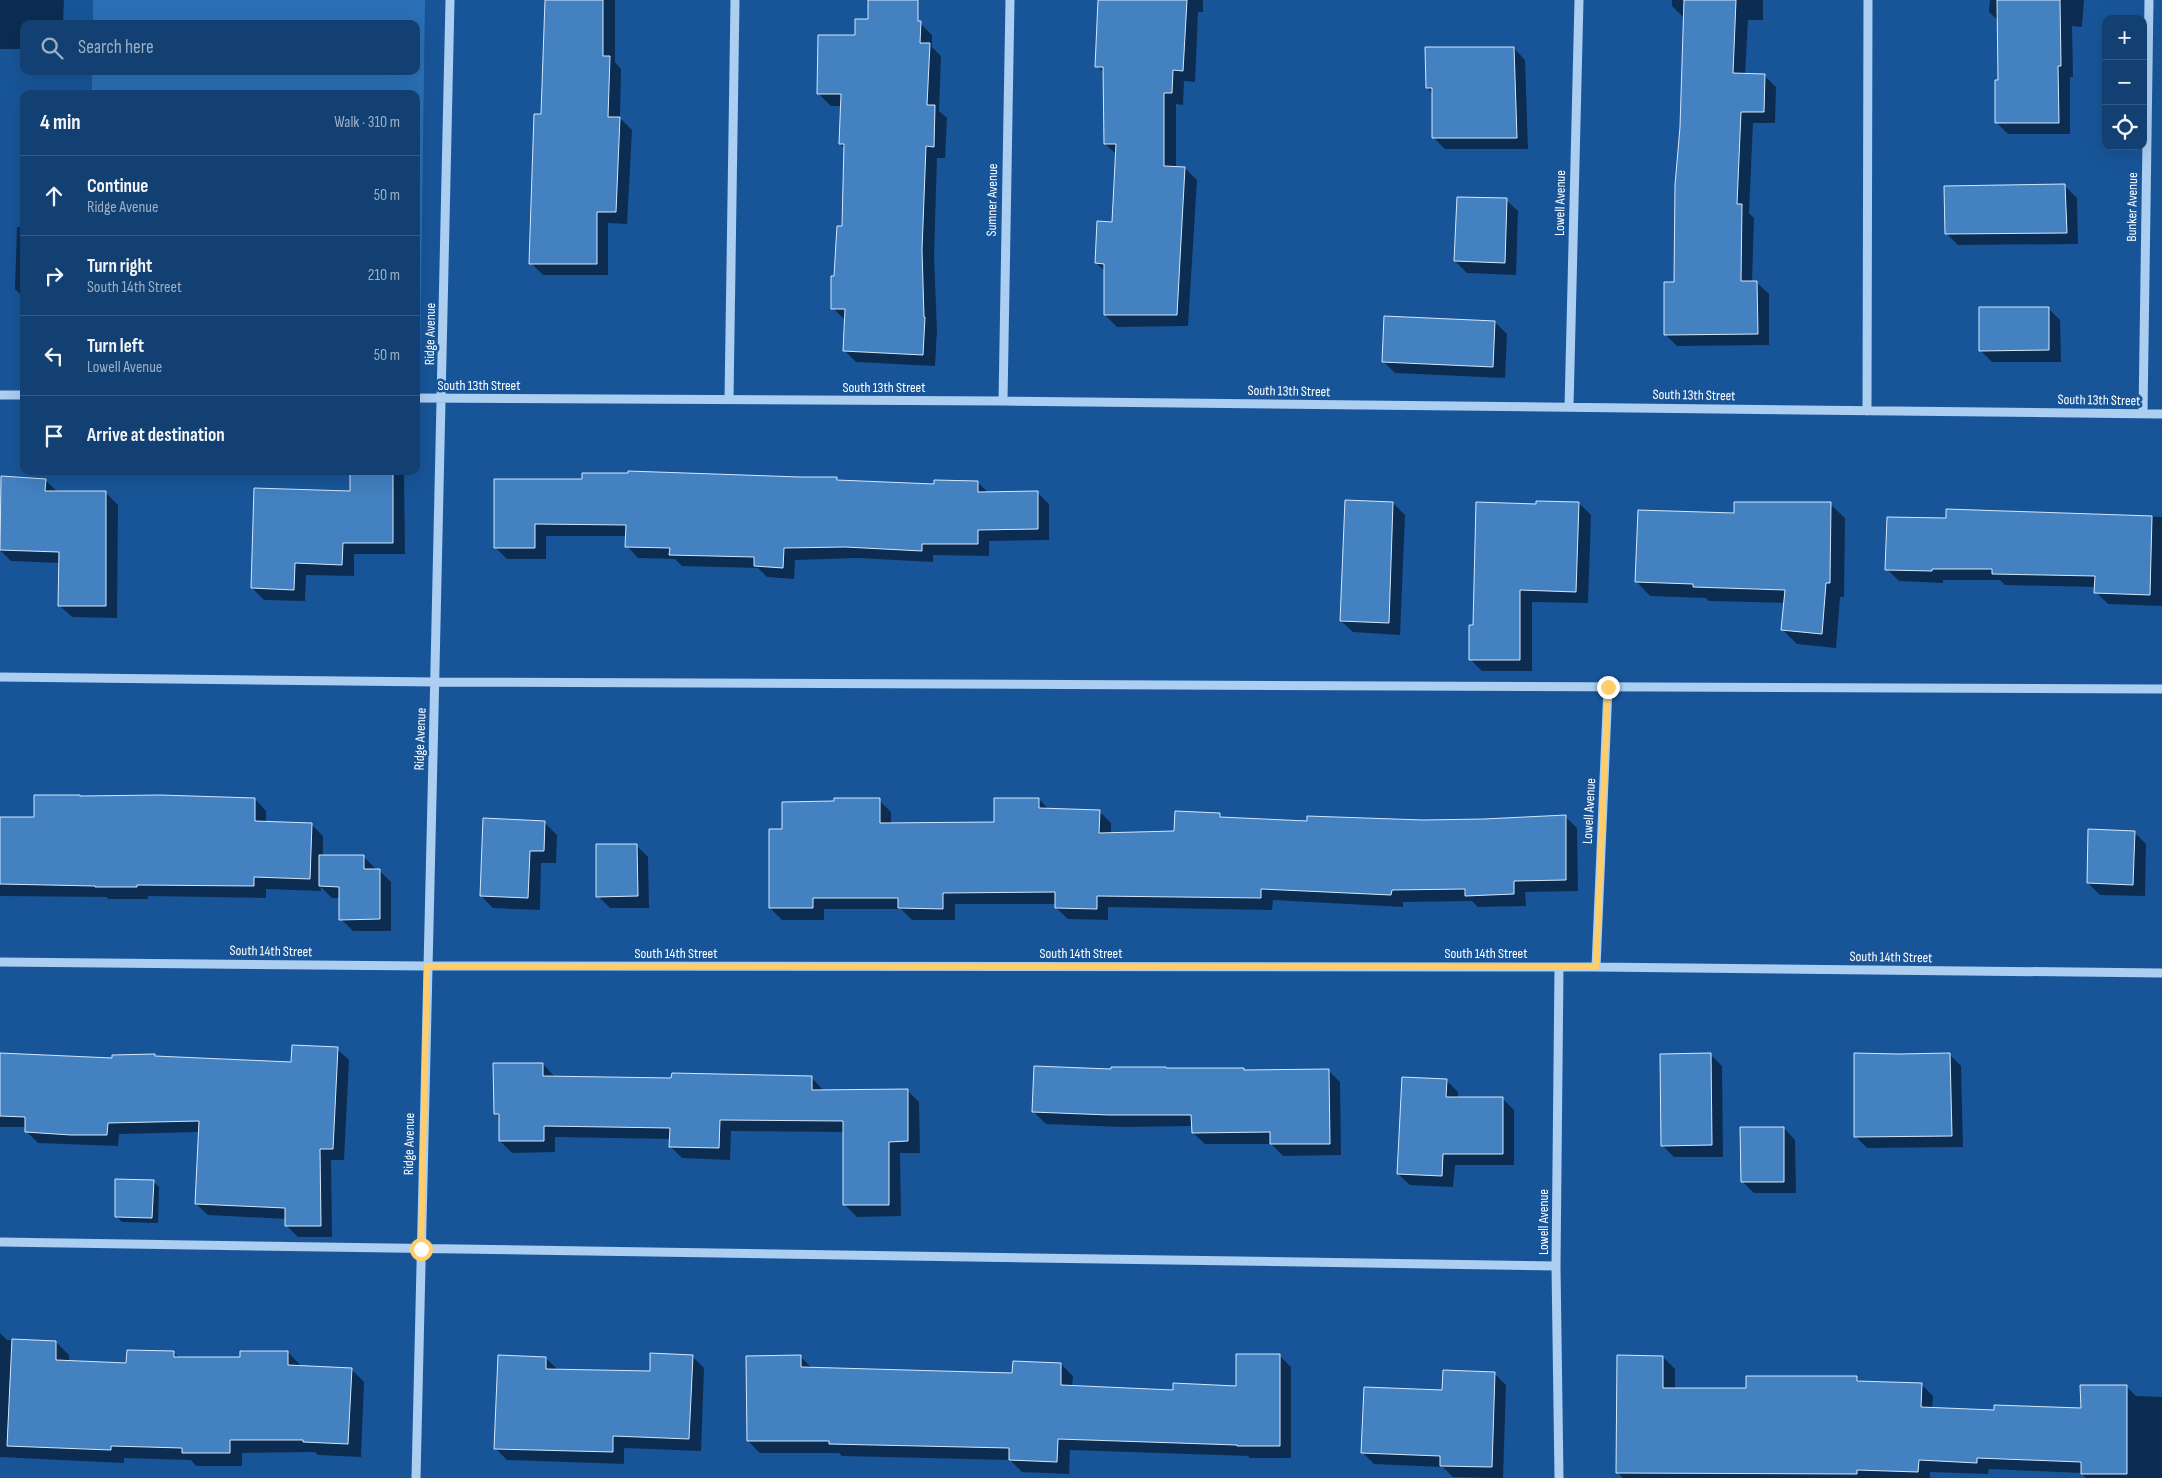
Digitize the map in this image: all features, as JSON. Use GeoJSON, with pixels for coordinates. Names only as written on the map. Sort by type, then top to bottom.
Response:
{"type":"FeatureCollection","features":[{"type":"Feature","properties":{"kind":"street","name":"Ridge Avenue"},"geometry":{"type":"LineString","coordinates":[[416,1478],[427,966],[443,398],[450,0]]}},
{"type":"Feature","properties":{"kind":"street"},"geometry":{"type":"LineString","coordinates":[[730,399],[735,0]]}},
{"type":"Feature","properties":{"kind":"street","name":"Sumner Avenue"},"geometry":{"type":"LineString","coordinates":[[1002,401],[1010,0]]}},
{"type":"Feature","properties":{"kind":"street","name":"Lowell Avenue"},"geometry":{"type":"LineString","coordinates":[[1569,407],[1579,0]]}},
{"type":"Feature","properties":{"kind":"street"},"geometry":{"type":"LineString","coordinates":[[1867,411],[1868,0]]}},
{"type":"Feature","properties":{"kind":"street","name":"Bunker Avenue"},"geometry":{"type":"LineString","coordinates":[[2143,414],[2148,0]]}},
{"type":"Feature","properties":{"kind":"street"},"geometry":{"type":"LineString","coordinates":[[0,394],[20,395]]}},
{"type":"Feature","properties":{"kind":"street","name":"South 13th Street"},"geometry":{"type":"LineString","coordinates":[[420,398],[1002,401],[2162,414]]}},
{"type":"Feature","properties":{"kind":"street"},"geometry":{"type":"LineString","coordinates":[[0,677],[436,682],[2162,689]]}},
{"type":"Feature","properties":{"kind":"street","name":"Lowell Avenue"},"geometry":{"type":"LineString","coordinates":[[1596,967],[1608,687]]}},
{"type":"Feature","properties":{"kind":"street","name":"South 14th Street"},"geometry":{"type":"LineString","coordinates":[[0,962],[427,966],[1596,967],[2162,974]]}},
{"type":"Feature","properties":{"kind":"street","name":"Lowell Avenue"},"geometry":{"type":"LineString","coordinates":[[1558,967],[1556,1266],[1559,1478]]}},
{"type":"Feature","properties":{"kind":"street"},"geometry":{"type":"LineString","coordinates":[[0,1242],[1556,1266]]}},
{"type":"Feature","properties":{"kind":"shaded area"},"geometry":{"type":"Polygon","coordinates":[[[93,0],[425,0],[420,361],[420,90],[92,90],[92,75],[420,75],[420,20],[93,20],[93,0]]]}},
{"type":"Feature","properties":{"kind":"building"},"geometry":{"type":"Polygon","coordinates":[[[545,0],[603,0],[603,56],[610,56],[608,117],[620,117],[616,212],[597,212],[597,264],[529,264],[534,114],[541,114],[545,0]]]}},
{"type":"Feature","properties":{"kind":"building"},"geometry":{"type":"Polygon","coordinates":[[[868,0],[918,0],[918,21],[921,21],[920,43],[930,43],[927,105],[935,105],[934,147],[926,146],[922,250],[925,317],[923,355],[843,351],[845,309],[831,309],[831,276],[834,276],[837,226],[842,226],[844,144],[839,144],[841,94],[817,94],[818,35],[855,35],[855,19],[868,19],[868,0]]]}},
{"type":"Feature","properties":{"kind":"building"},"geometry":{"type":"Polygon","coordinates":[[[1098,0],[1187,0],[1183,71],[1173,70],[1172,93],[1164,93],[1164,166],[1185,167],[1177,315],[1104,315],[1104,264],[1095,263],[1097,221],[1112,222],[1116,144],[1104,144],[1103,67],[1095,67],[1098,0]]]}},
{"type":"Feature","properties":{"kind":"building"},"geometry":{"type":"Polygon","coordinates":[[[1684,0],[1736,0],[1733,73],[1765,74],[1764,112],[1741,112],[1737,204],[1742,204],[1741,281],[1757,281],[1758,334],[1664,335],[1664,282],[1674,282],[1675,185],[1680,127],[1684,0]]]}},
{"type":"Feature","properties":{"kind":"building"},"geometry":{"type":"Polygon","coordinates":[[[1997,0],[2060,0],[2061,66],[2058,66],[2059,123],[1995,123],[1995,80],[1998,80],[1997,0]]]}},
{"type":"Feature","properties":{"kind":"building"},"geometry":{"type":"Polygon","coordinates":[[[1425,47],[1514,47],[1517,138],[1432,138],[1432,88],[1426,88],[1425,47]]]}},
{"type":"Feature","properties":{"kind":"building"},"geometry":{"type":"Polygon","coordinates":[[[2065,184],[2067,233],[1945,234],[1944,186],[2065,184]]]}},
{"type":"Feature","properties":{"kind":"building"},"geometry":{"type":"Polygon","coordinates":[[[1457,197],[1507,198],[1505,263],[1454,261],[1457,197]]]}},
{"type":"Feature","properties":{"kind":"building"},"geometry":{"type":"Polygon","coordinates":[[[1979,307],[2049,307],[2049,350],[1979,351],[1979,307]]]}},
{"type":"Feature","properties":{"kind":"building"},"geometry":{"type":"Polygon","coordinates":[[[1384,316],[1495,321],[1493,367],[1382,362],[1384,316]]]}},
{"type":"Feature","properties":{"kind":"building"},"geometry":{"type":"Polygon","coordinates":[[[628,471],[837,477],[837,480],[934,484],[934,480],[978,481],[978,492],[1038,491],[1038,529],[978,530],[978,544],[922,544],[922,551],[845,547],[784,548],[783,568],[754,566],[754,557],[669,555],[670,548],[625,547],[626,525],[535,524],[535,548],[494,548],[494,479],[582,479],[582,473],[628,473],[628,471]]]}},
{"type":"Feature","properties":{"kind":"building"},"geometry":{"type":"Polygon","coordinates":[[[350,475],[393,475],[393,543],[343,543],[342,565],[295,563],[294,590],[251,588],[254,488],[350,491],[350,475]]]}},
{"type":"Feature","properties":{"kind":"building"},"geometry":{"type":"Polygon","coordinates":[[[1,476],[46,479],[45,491],[106,491],[106,606],[58,606],[59,552],[0,550],[1,476]]]}},
{"type":"Feature","properties":{"kind":"building"},"geometry":{"type":"Polygon","coordinates":[[[1345,500],[1393,502],[1389,623],[1340,621],[1345,500]]]}},
{"type":"Feature","properties":{"kind":"building"},"geometry":{"type":"Polygon","coordinates":[[[1536,501],[1579,502],[1576,592],[1520,590],[1520,660],[1469,660],[1469,625],[1473,625],[1476,502],[1536,504],[1536,501]]]}},
{"type":"Feature","properties":{"kind":"building"},"geometry":{"type":"Polygon","coordinates":[[[1734,502],[1831,502],[1830,583],[1826,583],[1822,634],[1781,630],[1785,590],[1693,587],[1693,584],[1635,582],[1638,510],[1734,513],[1734,502]]]}},
{"type":"Feature","properties":{"kind":"building"},"geometry":{"type":"Polygon","coordinates":[[[1946,509],[2152,516],[2150,595],[2094,593],[2095,576],[1992,574],[1992,569],[1885,570],[1887,517],[1946,518],[1946,509]]]}},
{"type":"Feature","properties":{"kind":"building"},"geometry":{"type":"Polygon","coordinates":[[[34,795],[160,795],[255,798],[255,821],[312,823],[310,879],[254,877],[254,886],[137,885],[137,887],[95,887],[0,884],[0,817],[34,817],[34,795]]]}},
{"type":"Feature","properties":{"kind":"building"},"geometry":{"type":"Polygon","coordinates":[[[834,798],[880,798],[880,823],[994,822],[994,798],[1039,798],[1039,808],[1100,810],[1099,833],[1174,831],[1175,811],[1220,813],[1220,817],[1307,821],[1307,816],[1423,820],[1566,815],[1566,880],[1514,881],[1514,894],[1465,896],[1465,889],[1392,890],[1391,895],[1261,889],[1261,898],[1097,896],[1097,909],[1055,908],[1055,892],[943,893],[943,909],[898,908],[898,898],[813,898],[813,908],[769,908],[769,829],[782,829],[782,802],[834,801],[834,798]]]}},
{"type":"Feature","properties":{"kind":"building"},"geometry":{"type":"Polygon","coordinates":[[[483,818],[545,821],[544,851],[530,851],[528,898],[480,896],[483,818]]]}},
{"type":"Feature","properties":{"kind":"building"},"geometry":{"type":"Polygon","coordinates":[[[2088,829],[2135,831],[2133,885],[2087,883],[2088,829]]]}},
{"type":"Feature","properties":{"kind":"building"},"geometry":{"type":"Polygon","coordinates":[[[596,844],[637,844],[638,896],[596,897],[596,844]]]}},
{"type":"Feature","properties":{"kind":"building"},"geometry":{"type":"Polygon","coordinates":[[[319,855],[364,855],[364,869],[380,869],[380,919],[339,920],[339,887],[319,886],[319,855]]]}},
{"type":"Feature","properties":{"kind":"building"},"geometry":{"type":"Polygon","coordinates":[[[292,1045],[338,1047],[333,1149],[320,1149],[321,1226],[285,1226],[285,1208],[195,1204],[199,1121],[108,1123],[107,1135],[71,1135],[25,1132],[25,1117],[0,1116],[0,1053],[112,1058],[112,1055],[155,1054],[155,1056],[291,1062],[292,1045]]]}},
{"type":"Feature","properties":{"kind":"building"},"geometry":{"type":"Polygon","coordinates":[[[1711,1053],[1712,1145],[1661,1146],[1660,1054],[1711,1053]]]}},
{"type":"Feature","properties":{"kind":"building"},"geometry":{"type":"Polygon","coordinates":[[[1854,1053],[1950,1053],[1952,1136],[1854,1137],[1854,1053]]]}},
{"type":"Feature","properties":{"kind":"building"},"geometry":{"type":"Polygon","coordinates":[[[493,1063],[543,1063],[543,1076],[671,1078],[672,1073],[812,1076],[812,1090],[908,1089],[908,1141],[889,1142],[889,1205],[843,1205],[843,1121],[720,1120],[719,1148],[669,1147],[670,1128],[544,1126],[544,1141],[499,1141],[499,1114],[494,1114],[493,1063]]]}},
{"type":"Feature","properties":{"kind":"building"},"geometry":{"type":"Polygon","coordinates":[[[1034,1066],[1111,1069],[1111,1067],[1166,1067],[1244,1068],[1244,1070],[1329,1069],[1330,1144],[1270,1144],[1270,1132],[1192,1133],[1191,1115],[1109,1115],[1032,1112],[1034,1066]]]}},
{"type":"Feature","properties":{"kind":"building"},"geometry":{"type":"Polygon","coordinates":[[[1402,1077],[1447,1079],[1446,1097],[1503,1097],[1503,1154],[1443,1154],[1442,1176],[1397,1174],[1402,1077]]]}},
{"type":"Feature","properties":{"kind":"building"},"geometry":{"type":"Polygon","coordinates":[[[1740,1127],[1784,1127],[1784,1182],[1741,1182],[1740,1127]]]}},
{"type":"Feature","properties":{"kind":"building"},"geometry":{"type":"Polygon","coordinates":[[[115,1179],[154,1180],[152,1218],[115,1217],[115,1179]]]}},
{"type":"Feature","properties":{"kind":"building"},"geometry":{"type":"Polygon","coordinates":[[[12,1339],[56,1341],[56,1360],[126,1363],[127,1350],[174,1351],[174,1357],[240,1357],[240,1351],[288,1351],[288,1365],[352,1368],[348,1444],[303,1442],[303,1440],[230,1440],[230,1453],[182,1453],[182,1448],[111,1446],[111,1450],[7,1446],[12,1339]]]}},
{"type":"Feature","properties":{"kind":"building"},"geometry":{"type":"Polygon","coordinates":[[[650,1353],[693,1355],[689,1439],[613,1436],[613,1452],[494,1449],[498,1355],[546,1357],[546,1369],[650,1371],[650,1353]]]}},
{"type":"Feature","properties":{"kind":"building"},"geometry":{"type":"Polygon","coordinates":[[[1236,1354],[1280,1354],[1280,1446],[1058,1439],[1057,1462],[1009,1460],[1009,1448],[829,1444],[829,1441],[747,1441],[746,1356],[801,1355],[801,1367],[1012,1373],[1013,1361],[1061,1363],[1061,1385],[1173,1390],[1173,1383],[1236,1386],[1236,1354]]]}},
{"type":"Feature","properties":{"kind":"building"},"geometry":{"type":"Polygon","coordinates":[[[1617,1355],[1663,1356],[1663,1388],[1746,1388],[1746,1376],[1857,1376],[1857,1381],[1922,1383],[1921,1407],[1994,1410],[1994,1405],[2081,1408],[2080,1385],[2127,1385],[2127,1474],[2081,1474],[2081,1462],[1977,1458],[1977,1463],[1919,1460],[1918,1472],[1857,1470],[1857,1474],[1616,1473],[1617,1355]]]}},
{"type":"Feature","properties":{"kind":"building"},"geometry":{"type":"Polygon","coordinates":[[[1443,1370],[1495,1372],[1492,1467],[1440,1466],[1440,1456],[1361,1453],[1364,1387],[1442,1390],[1443,1370]]]}},
{"type":"Feature","properties":{"kind":"route"},"geometry":{"type":"LineString","coordinates":[[421,1249],[427,966],[1596,967],[1608,687]]}}]}
